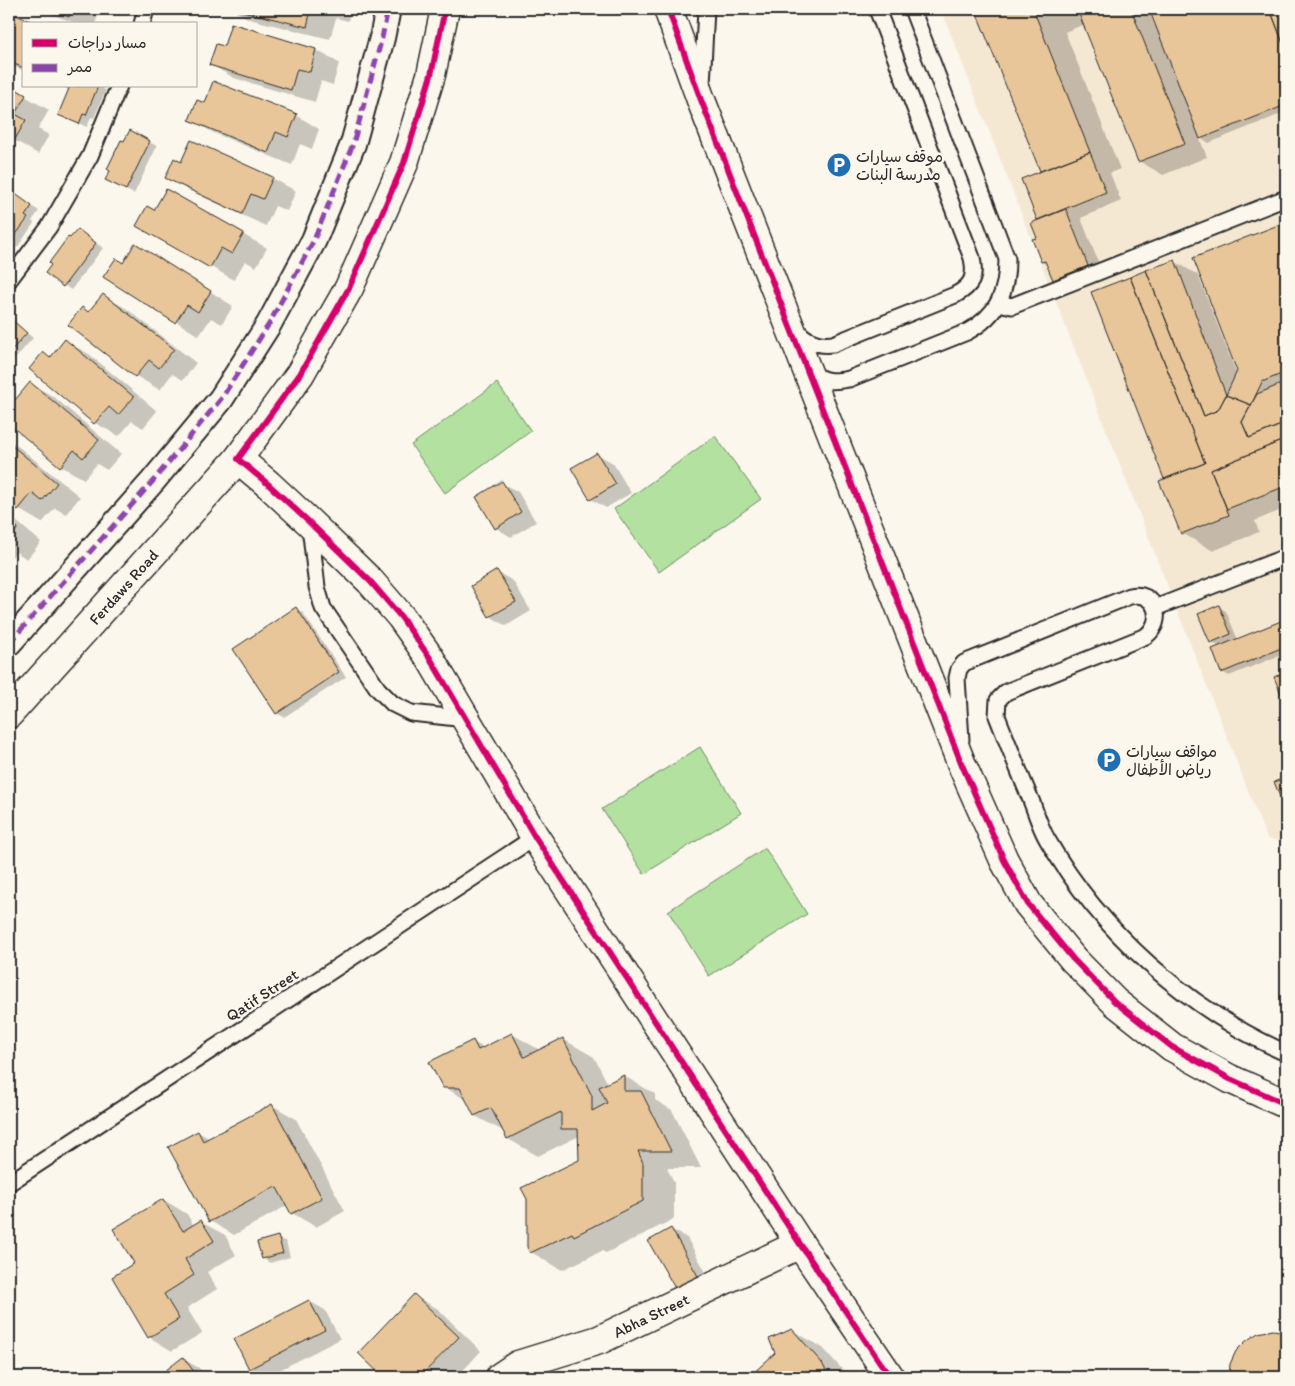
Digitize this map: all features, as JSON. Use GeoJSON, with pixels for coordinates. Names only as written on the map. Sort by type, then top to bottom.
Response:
{"type":"FeatureCollection","features":[{"type":"Feature","properties":{"kind":"street"},"geometry":{"type":"LineString","coordinates":[[9,643],[153,481],[222,399],[269,324],[314,240],[353,144],[388,9]]}},
{"type":"Feature","properties":{"kind":"street","name":"Ferdaws Road"},"geometry":{"type":"LineString","coordinates":[[9,714],[238,459],[300,374],[349,288],[404,163],[431,75],[445,9]]}},
{"type":"Feature","properties":{"kind":"street"},"geometry":{"type":"LineString","coordinates":[[668,9],[701,100],[962,765],[1004,860],[1028,904],[1073,959],[1114,1002],[1172,1047],[1230,1079],[1286,1104]]}},
{"type":"Feature","properties":{"kind":"street"},"geometry":{"type":"LineString","coordinates":[[238,459],[310,522],[370,581],[401,618],[430,658],[535,837],[800,1244],[890,1377]]}},
{"type":"Feature","properties":{"kind":"street","name":"Abha Street"},"geometry":{"type":"LineString","coordinates":[[500,1377],[518,1365],[599,1340],[800,1244]]}},
{"type":"Feature","properties":{"kind":"lane"},"geometry":{"type":"LineString","coordinates":[[143,22],[146,9]]}},
{"type":"Feature","properties":{"kind":"lane"},"geometry":{"type":"LineString","coordinates":[[701,100],[706,9]]}},
{"type":"Feature","properties":{"kind":"lane"},"geometry":{"type":"LineString","coordinates":[[787,319],[797,332],[808,341],[822,345],[833,344],[955,295],[966,289],[972,281],[974,269],[972,258],[877,9]]}},
{"type":"Feature","properties":{"kind":"lane"},"geometry":{"type":"LineString","coordinates":[[804,361],[816,377],[833,383],[849,380],[967,332],[981,324],[999,303],[1004,290],[1007,276],[1007,259],[912,9]]}},
{"type":"Feature","properties":{"kind":"lane"},"geometry":{"type":"LineString","coordinates":[[9,280],[49,227],[86,164],[118,88]]}},
{"type":"Feature","properties":{"kind":"lane"},"geometry":{"type":"LineString","coordinates":[[999,303],[1012,306],[1286,198]]}},
{"type":"Feature","properties":{"kind":"lane"},"geometry":{"type":"LineString","coordinates":[[310,522],[317,587],[323,608],[378,689],[393,704],[411,713],[466,719]]}},
{"type":"Feature","properties":{"kind":"lane"},"geometry":{"type":"LineString","coordinates":[[1155,608],[1286,557]]}},
{"type":"Feature","properties":{"kind":"lane"},"geometry":{"type":"LineString","coordinates":[[962,765],[957,678],[959,669],[964,663],[1130,596],[1137,594],[1150,601],[1155,608],[1157,616],[1156,624],[1146,636],[1006,692],[998,700],[997,716],[1046,837],[1088,899],[1122,938],[1162,976],[1196,1002],[1241,1031],[1286,1053]]}},
{"type":"Feature","properties":{"kind":"lane","name":"Qatif Street"},"geometry":{"type":"LineString","coordinates":[[9,1183],[535,837]]}},
{"type":"Feature","properties":{"kind":"shaded area"},"geometry":{"type":"Polygon","coordinates":[[[941,9],[1286,9],[1286,842],[1267,839],[941,9]]]}},
{"type":"Feature","properties":{"kind":"green space"},"geometry":{"type":"Polygon","coordinates":[[[497,383],[531,431],[445,493],[411,445],[497,383]]]}},
{"type":"Feature","properties":{"kind":"green space"},"geometry":{"type":"Polygon","coordinates":[[[715,436],[761,499],[659,572],[614,509],[715,436]]]}},
{"type":"Feature","properties":{"kind":"green space"},"geometry":{"type":"Polygon","coordinates":[[[700,747],[741,813],[644,874],[602,809],[700,747]]]}},
{"type":"Feature","properties":{"kind":"green space"},"geometry":{"type":"Polygon","coordinates":[[[765,848],[807,914],[709,976],[668,911],[765,848]]]}},
{"type":"Feature","properties":{"kind":"building"},"geometry":{"type":"Polygon","coordinates":[[[48,9],[72,9],[69,17],[48,9]]]}},
{"type":"Feature","properties":{"kind":"building"},"geometry":{"type":"Polygon","coordinates":[[[234,9],[311,9],[307,27],[234,9]]]}},
{"type":"Feature","properties":{"kind":"building"},"geometry":{"type":"Polygon","coordinates":[[[975,9],[1048,9],[1035,14],[1090,152],[1040,171],[975,9]]]}},
{"type":"Feature","properties":{"kind":"building"},"geometry":{"type":"Polygon","coordinates":[[[1077,9],[1131,9],[1185,144],[1138,162],[1077,9]]]}},
{"type":"Feature","properties":{"kind":"building"},"geometry":{"type":"Polygon","coordinates":[[[1149,9],[1270,9],[1286,51],[1286,105],[1200,139],[1149,9]]]}},
{"type":"Feature","properties":{"kind":"building"},"geometry":{"type":"Polygon","coordinates":[[[1270,9],[1286,9],[1286,51],[1270,9]]]}},
{"type":"Feature","properties":{"kind":"building"},"geometry":{"type":"Polygon","coordinates":[[[9,12],[32,22],[22,22],[22,67],[9,62],[9,12]]]}},
{"type":"Feature","properties":{"kind":"building"},"geometry":{"type":"Polygon","coordinates":[[[231,23],[316,49],[310,72],[297,69],[291,90],[209,65],[216,44],[224,46],[231,23]]]}},
{"type":"Feature","properties":{"kind":"building"},"geometry":{"type":"Polygon","coordinates":[[[213,81],[297,114],[288,137],[276,132],[268,153],[189,120],[197,100],[205,103],[213,81]]]}},
{"type":"Feature","properties":{"kind":"building"},"geometry":{"type":"Polygon","coordinates":[[[9,85],[26,95],[15,114],[26,120],[14,141],[9,138],[9,85]]]}},
{"type":"Feature","properties":{"kind":"building"},"geometry":{"type":"Polygon","coordinates":[[[69,88],[97,88],[86,115],[83,114],[79,124],[58,115],[69,88]]]}},
{"type":"Feature","properties":{"kind":"building"},"geometry":{"type":"Polygon","coordinates":[[[130,130],[150,141],[126,190],[105,180],[110,171],[107,169],[121,140],[124,141],[130,130]]]}},
{"type":"Feature","properties":{"kind":"building"},"geometry":{"type":"Polygon","coordinates":[[[191,140],[273,177],[263,199],[251,194],[242,214],[165,178],[174,158],[181,162],[191,140]]]}},
{"type":"Feature","properties":{"kind":"building"},"geometry":{"type":"Polygon","coordinates":[[[1090,152],[1106,192],[1037,220],[1021,179],[1090,152]]]}},
{"type":"Feature","properties":{"kind":"building"},"geometry":{"type":"Polygon","coordinates":[[[166,189],[244,233],[232,254],[221,248],[210,268],[136,226],[147,206],[154,210],[166,189]]]}},
{"type":"Feature","properties":{"kind":"building"},"geometry":{"type":"Polygon","coordinates":[[[14,193],[32,206],[25,216],[28,218],[9,244],[9,200],[14,193]]]}},
{"type":"Feature","properties":{"kind":"building"},"geometry":{"type":"Polygon","coordinates":[[[1066,209],[1088,266],[1053,280],[1045,261],[1041,262],[1032,239],[1037,238],[1031,223],[1066,209]]]}},
{"type":"Feature","properties":{"kind":"building"},"geometry":{"type":"Polygon","coordinates":[[[1286,222],[1286,372],[1262,382],[1251,405],[1226,395],[1237,371],[1193,258],[1286,222]]]}},
{"type":"Feature","properties":{"kind":"building"},"geometry":{"type":"Polygon","coordinates":[[[78,229],[96,243],[63,287],[45,273],[51,265],[49,263],[68,237],[70,238],[78,229]]]}},
{"type":"Feature","properties":{"kind":"building"},"geometry":{"type":"Polygon","coordinates":[[[135,243],[211,291],[198,312],[187,305],[175,323],[103,277],[116,258],[123,263],[135,243]]]}},
{"type":"Feature","properties":{"kind":"building"},"geometry":{"type":"Polygon","coordinates":[[[1175,260],[1226,395],[1218,410],[1204,416],[1146,270],[1175,260]]]}},
{"type":"Feature","properties":{"kind":"building"},"geometry":{"type":"Polygon","coordinates":[[[1146,270],[1204,416],[1218,410],[1226,395],[1251,405],[1242,422],[1249,438],[1286,423],[1286,439],[1211,470],[1229,515],[1181,534],[1159,481],[1205,463],[1130,277],[1146,270]]]}},
{"type":"Feature","properties":{"kind":"building"},"geometry":{"type":"Polygon","coordinates":[[[1130,277],[1205,463],[1164,479],[1091,292],[1130,277]]]}},
{"type":"Feature","properties":{"kind":"building"},"geometry":{"type":"Polygon","coordinates":[[[103,294],[174,349],[159,368],[149,360],[135,377],[68,325],[82,307],[88,312],[103,294]]]}},
{"type":"Feature","properties":{"kind":"building"},"geometry":{"type":"Polygon","coordinates":[[[9,319],[27,333],[9,353],[9,319]]]}},
{"type":"Feature","properties":{"kind":"building"},"geometry":{"type":"Polygon","coordinates":[[[65,339],[134,397],[118,415],[109,407],[94,424],[29,369],[43,352],[50,358],[65,339]]]}},
{"type":"Feature","properties":{"kind":"building"},"geometry":{"type":"Polygon","coordinates":[[[30,382],[99,440],[83,458],[74,450],[60,467],[9,424],[9,395],[15,400],[30,382]]]}},
{"type":"Feature","properties":{"kind":"building"},"geometry":{"type":"Polygon","coordinates":[[[1286,382],[1286,423],[1249,438],[1242,422],[1257,394],[1286,382]]]}},
{"type":"Feature","properties":{"kind":"building"},"geometry":{"type":"Polygon","coordinates":[[[1286,439],[1286,486],[1227,509],[1211,470],[1286,439]]]}},
{"type":"Feature","properties":{"kind":"building"},"geometry":{"type":"Polygon","coordinates":[[[9,443],[57,483],[42,501],[32,493],[18,510],[9,503],[9,443]]]}},
{"type":"Feature","properties":{"kind":"building"},"geometry":{"type":"Polygon","coordinates":[[[597,453],[616,484],[590,500],[571,468],[597,453]]]}},
{"type":"Feature","properties":{"kind":"building"},"geometry":{"type":"Polygon","coordinates":[[[502,481],[521,512],[495,529],[476,497],[502,481]]]}},
{"type":"Feature","properties":{"kind":"building"},"geometry":{"type":"Polygon","coordinates":[[[9,520],[18,528],[9,539],[9,520]]]}},
{"type":"Feature","properties":{"kind":"building"},"geometry":{"type":"Polygon","coordinates":[[[497,570],[516,602],[489,617],[471,586],[497,570]]]}},
{"type":"Feature","properties":{"kind":"building"},"geometry":{"type":"Polygon","coordinates":[[[1219,605],[1231,634],[1210,643],[1198,614],[1219,605]]]}},
{"type":"Feature","properties":{"kind":"building"},"geometry":{"type":"Polygon","coordinates":[[[296,607],[339,672],[276,714],[233,649],[296,607]]]}},
{"type":"Feature","properties":{"kind":"building"},"geometry":{"type":"Polygon","coordinates":[[[1286,619],[1286,646],[1221,673],[1212,649],[1286,619]]]}},
{"type":"Feature","properties":{"kind":"building"},"geometry":{"type":"Polygon","coordinates":[[[1286,672],[1286,706],[1274,677],[1286,672]]]}},
{"type":"Feature","properties":{"kind":"building"},"geometry":{"type":"Polygon","coordinates":[[[1286,777],[1286,811],[1274,782],[1286,777]]]}},
{"type":"Feature","properties":{"kind":"building"},"geometry":{"type":"Polygon","coordinates":[[[512,1033],[524,1057],[563,1038],[592,1096],[592,1111],[607,1103],[599,1087],[624,1075],[624,1091],[641,1091],[671,1151],[638,1151],[643,1163],[643,1201],[574,1236],[572,1233],[530,1253],[527,1247],[527,1199],[521,1188],[579,1160],[578,1129],[561,1129],[561,1112],[507,1139],[491,1108],[474,1116],[460,1088],[443,1088],[429,1062],[473,1040],[478,1050],[512,1033]]]}},
{"type":"Feature","properties":{"kind":"building"},"geometry":{"type":"Polygon","coordinates":[[[272,1104],[322,1198],[291,1214],[276,1186],[209,1222],[168,1147],[198,1131],[203,1141],[272,1104]]]}},
{"type":"Feature","properties":{"kind":"building"},"geometry":{"type":"Polygon","coordinates":[[[163,1199],[183,1231],[201,1220],[214,1241],[185,1259],[194,1275],[164,1294],[179,1319],[148,1338],[112,1277],[134,1263],[113,1229],[163,1199]]]}},
{"type":"Feature","properties":{"kind":"building"},"geometry":{"type":"Polygon","coordinates":[[[671,1228],[699,1278],[676,1290],[648,1241],[671,1228]]]}},
{"type":"Feature","properties":{"kind":"building"},"geometry":{"type":"Polygon","coordinates":[[[278,1236],[283,1253],[262,1259],[257,1242],[278,1236]]]}},
{"type":"Feature","properties":{"kind":"building"},"geometry":{"type":"Polygon","coordinates":[[[414,1294],[459,1337],[420,1377],[383,1377],[358,1353],[414,1294]]]}},
{"type":"Feature","properties":{"kind":"building"},"geometry":{"type":"Polygon","coordinates":[[[309,1300],[325,1330],[249,1369],[234,1339],[309,1300]]]}},
{"type":"Feature","properties":{"kind":"building"},"geometry":{"type":"Polygon","coordinates":[[[792,1329],[822,1363],[829,1377],[749,1377],[775,1353],[769,1339],[792,1329]]]}},
{"type":"Feature","properties":{"kind":"building"},"geometry":{"type":"Polygon","coordinates":[[[1273,1330],[1286,1332],[1286,1377],[1229,1377],[1230,1364],[1236,1351],[1258,1333],[1273,1330]]]}},
{"type":"Feature","properties":{"kind":"building"},"geometry":{"type":"Polygon","coordinates":[[[183,1357],[198,1377],[163,1377],[161,1374],[183,1357]]]}},
{"type":"Feature","properties":{"kind":"marked path"},"geometry":{"type":"LineString","coordinates":[[9,643],[153,481],[221,399],[269,324],[314,240],[353,144],[388,9]]}},
{"type":"Feature","properties":{"kind":"cycle path"},"geometry":{"type":"LineString","coordinates":[[445,9],[431,75],[404,163],[349,288],[300,374],[238,459],[268,484],[370,581],[401,617],[430,658],[535,837],[800,1244],[890,1377]]}},
{"type":"Feature","properties":{"kind":"cycle path"},"geometry":{"type":"LineString","coordinates":[[668,9],[701,100],[962,765],[1004,860],[1028,904],[1073,959],[1115,1002],[1172,1047],[1230,1079],[1286,1104]]}},
{"type":"Feature","properties":{"kind":"place","name":"موقف سيارات مدرسة البنات"},"geometry":{"type":"Point","coordinates":[839,165]}},
{"type":"Feature","properties":{"kind":"place","name":"مواقف سيارات رياض الأطفال"},"geometry":{"type":"Point","coordinates":[1109,760]}}]}
